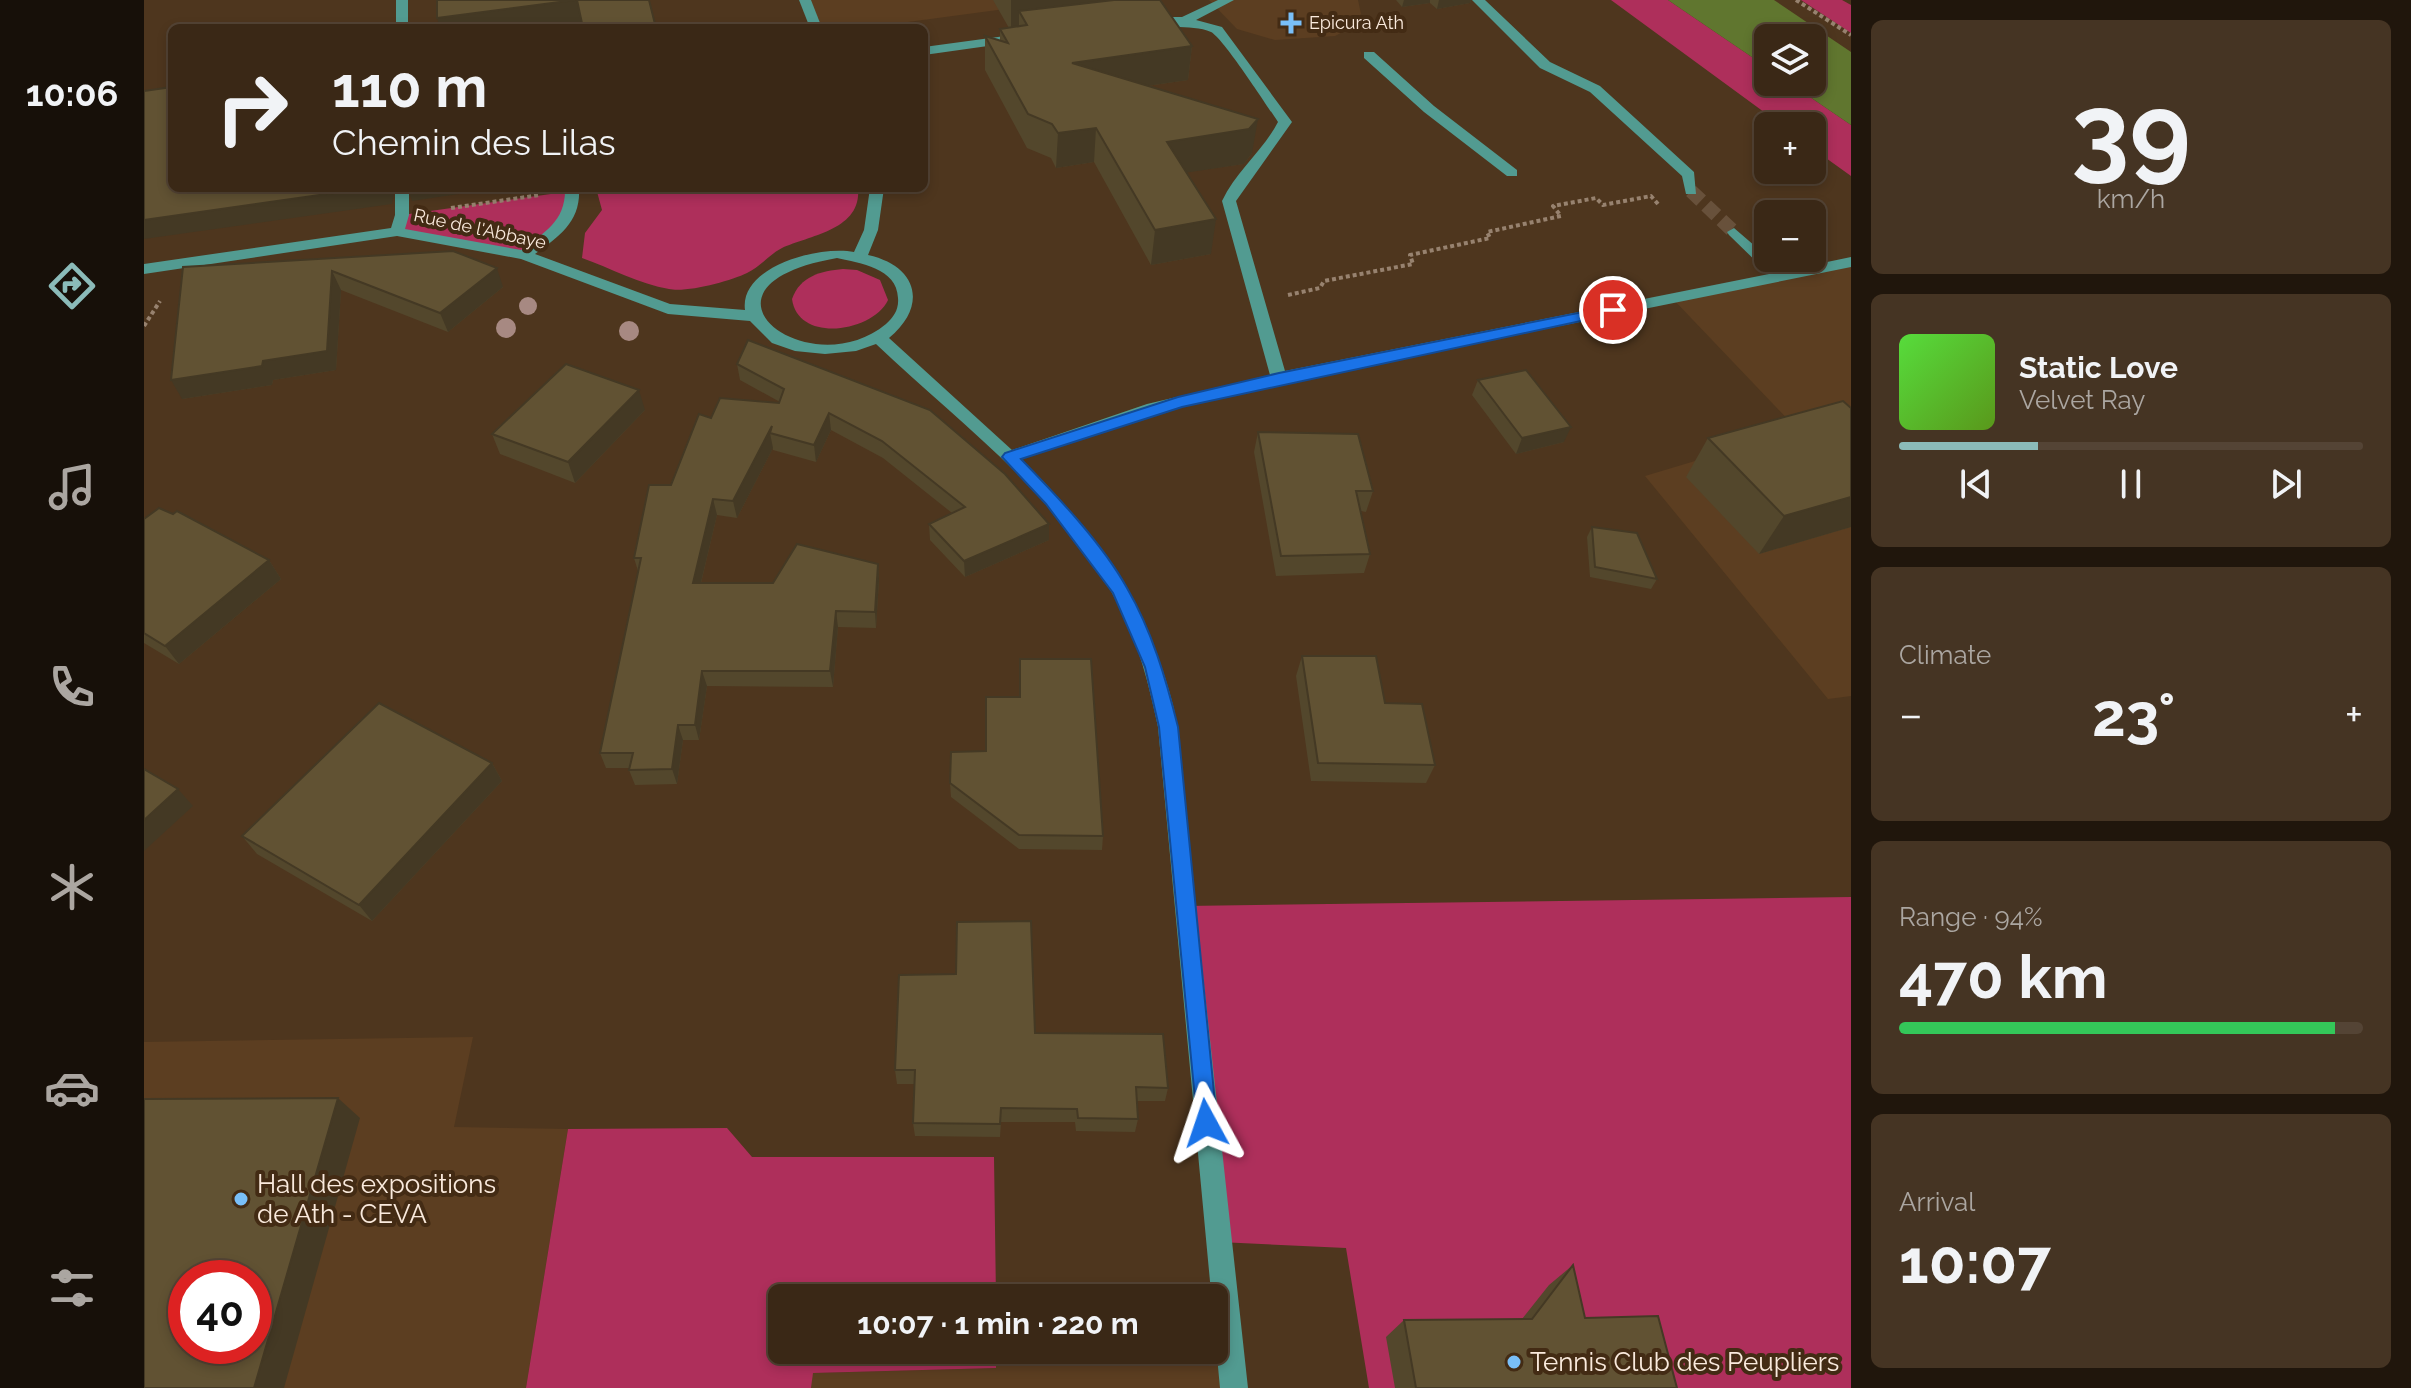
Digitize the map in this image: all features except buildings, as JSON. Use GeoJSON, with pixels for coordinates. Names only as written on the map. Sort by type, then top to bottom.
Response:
{"type":"FeatureCollection","features":[{"type":"Feature","properties":{"kind":"street"},"geometry":{"type":"LineString","coordinates":[[402,0],[402,24]]}},
{"type":"Feature","properties":{"kind":"street"},"geometry":{"type":"LineString","coordinates":[[805,0],[814,24]]}},
{"type":"Feature","properties":{"kind":"street"},"geometry":{"type":"LineString","coordinates":[[1184,21],[1228,0]]}},
{"type":"Feature","properties":{"kind":"street"},"geometry":{"type":"LineString","coordinates":[[1478,0],[1545,65],[1595,89],[1689,175],[1691,191]]}},
{"type":"Feature","properties":{"kind":"street"},"geometry":{"type":"LineString","coordinates":[[1139,21],[1184,21],[1218,30],[1273,101],[1285,122],[1276,143],[1233,190],[1229,201],[1279,378]]}},
{"type":"Feature","properties":{"kind":"street"},"geometry":{"type":"LineString","coordinates":[[928,50],[1047,34]]}},
{"type":"Feature","properties":{"kind":"street"},"geometry":{"type":"LineString","coordinates":[[1369,55],[1429,109],[1512,173]]}},
{"type":"Feature","properties":{"kind":"street"},"geometry":{"type":"LineString","coordinates":[[397,232],[402,215],[402,192]]}},
{"type":"Feature","properties":{"kind":"street"},"geometry":{"type":"LineString","coordinates":[[524,255],[571,216],[572,192]]}},
{"type":"Feature","properties":{"kind":"street"},"geometry":{"type":"LineString","coordinates":[[860,255],[871,230],[876,192]]}},
{"type":"Feature","properties":{"kind":"street","name":"Rue de l'Abbaye"},"geometry":{"type":"LineString","coordinates":[[144,269],[397,232],[524,255],[668,309],[755,316]]}},
{"type":"Feature","properties":{"kind":"street"},"geometry":{"type":"LineString","coordinates":[[1734,232],[1780,276]]}},
{"type":"Feature","properties":{"kind":"street"},"geometry":{"type":"LineString","coordinates":[[813,255],[860,255],[881,262],[898,274],[907,288],[908,304],[901,320],[880,339],[858,346],[808,349],[784,343],[765,331],[755,316],[753,301],[759,286],[781,267],[813,255]]}},
{"type":"Feature","properties":{"kind":"street"},"geometry":{"type":"LineString","coordinates":[[1010,457],[1153,408],[1279,378],[1851,262]]}},
{"type":"Feature","properties":{"kind":"street"},"geometry":{"type":"LineString","coordinates":[[880,339],[1010,457],[1052,500],[1120,590],[1154,667],[1165,712],[1234,1388]]}},
{"type":"Feature","properties":{"kind":"path"},"geometry":{"type":"LineString","coordinates":[[1796,0],[1851,35]]}},
{"type":"Feature","properties":{"kind":"path"},"geometry":{"type":"LineString","coordinates":[[402,215],[552,192]]}},
{"type":"Feature","properties":{"kind":"path"},"geometry":{"type":"LineString","coordinates":[[1257,301],[1320,288],[1324,281],[1413,264],[1410,255],[1490,238],[1487,232],[1561,216],[1553,206],[1596,198],[1603,205],[1651,196],[1658,204]]}},
{"type":"Feature","properties":{"kind":"shaded area"},"geometry":{"type":"Polygon","coordinates":[[[805,0],[1071,0],[893,24],[814,24],[805,0]]]}},
{"type":"Feature","properties":{"kind":"shaded area","name":"Epicura Ath"},"geometry":{"type":"Polygon","coordinates":[[[1209,0],[1358,0],[1361,14],[1350,28],[1335,36],[1275,40],[1237,29],[1209,0]]]}},
{"type":"Feature","properties":{"kind":"shaded area"},"geometry":{"type":"Polygon","coordinates":[[[1611,0],[1668,0],[1754,58],[1754,96],[1809,96],[1851,125],[1851,176],[1826,158],[1826,112],[1764,112],[1611,0]]]}},
{"type":"Feature","properties":{"kind":"shaded area"},"geometry":{"type":"Polygon","coordinates":[[[1668,0],[1774,0],[1810,24],[1754,24],[1754,58],[1668,0]]]}},
{"type":"Feature","properties":{"kind":"shaded area"},"geometry":{"type":"Polygon","coordinates":[[[1801,0],[1842,0],[1851,5],[1851,33],[1801,0]]]}},
{"type":"Feature","properties":{"kind":"shaded area"},"geometry":{"type":"Polygon","coordinates":[[[1826,35],[1851,52],[1851,125],[1809,96],[1826,96],[1826,35]]]}},
{"type":"Feature","properties":{"kind":"shaded area"},"geometry":{"type":"Polygon","coordinates":[[[565,192],[572,192],[574,204],[527,256],[397,232],[402,215],[565,192]]]}},
{"type":"Feature","properties":{"kind":"shaded area"},"geometry":{"type":"Polygon","coordinates":[[[597,192],[858,192],[852,213],[832,229],[782,248],[740,276],[708,286],[677,290],[647,283],[582,258],[585,233],[602,210],[597,192]]]}},
{"type":"Feature","properties":{"kind":"shaded area"},"geometry":{"type":"Polygon","coordinates":[[[1851,262],[1851,696],[1828,699],[1645,476],[1798,430],[1672,298],[1801,272],[1826,272],[1826,267],[1851,262]]]}},
{"type":"Feature","properties":{"kind":"shaded area"},"geometry":{"type":"Polygon","coordinates":[[[843,269],[857,270],[880,280],[888,300],[868,320],[853,326],[821,328],[807,323],[797,313],[792,299],[800,285],[812,276],[843,269]]]}},
{"type":"Feature","properties":{"kind":"shaded area"},"geometry":{"type":"Polygon","coordinates":[[[1851,897],[1851,1388],[1369,1388],[1346,1248],[1219,1242],[1186,906],[1851,897]]]}},
{"type":"Feature","properties":{"kind":"shaded area"},"geometry":{"type":"Polygon","coordinates":[[[473,1037],[454,1127],[568,1129],[526,1388],[144,1388],[144,1042],[473,1037]]]}},
{"type":"Feature","properties":{"kind":"shaded area"},"geometry":{"type":"Polygon","coordinates":[[[727,1128],[752,1157],[994,1157],[996,1284],[768,1284],[768,1364],[996,1364],[996,1368],[813,1373],[811,1388],[526,1388],[568,1129],[727,1128]]]}},
{"type":"Feature","properties":{"kind":"shaded area"},"geometry":{"type":"Polygon","coordinates":[[[1229,1340],[1234,1388],[811,1388],[812,1373],[996,1368],[996,1364],[1228,1364],[1229,1340]]]}},
{"type":"Feature","properties":{"kind":"tunnel"},"geometry":{"type":"LineString","coordinates":[[1691,191],[1734,232]]}},
{"type":"Feature","properties":{"kind":"place","name":"Epicura Ath"},"geometry":{"type":"Point","coordinates":[1291,23]}},
{"type":"Feature","properties":{"kind":"place","name":"Hall des expositions de Ath - CEVA"},"geometry":{"type":"Point","coordinates":[241,1199]}},
{"type":"Feature","properties":{"kind":"place","name":"Tennis Club des Peupliers"},"geometry":{"type":"Point","coordinates":[1514,1362]}},
{"type":"Feature","properties":{"kind":"route"},"geometry":{"type":"LineString","coordinates":[[1206,1123],[1168,727],[1154,667],[1120,590],[1052,500],[1010,457],[1153,408],[1279,378],[1613,310]]}}]}
